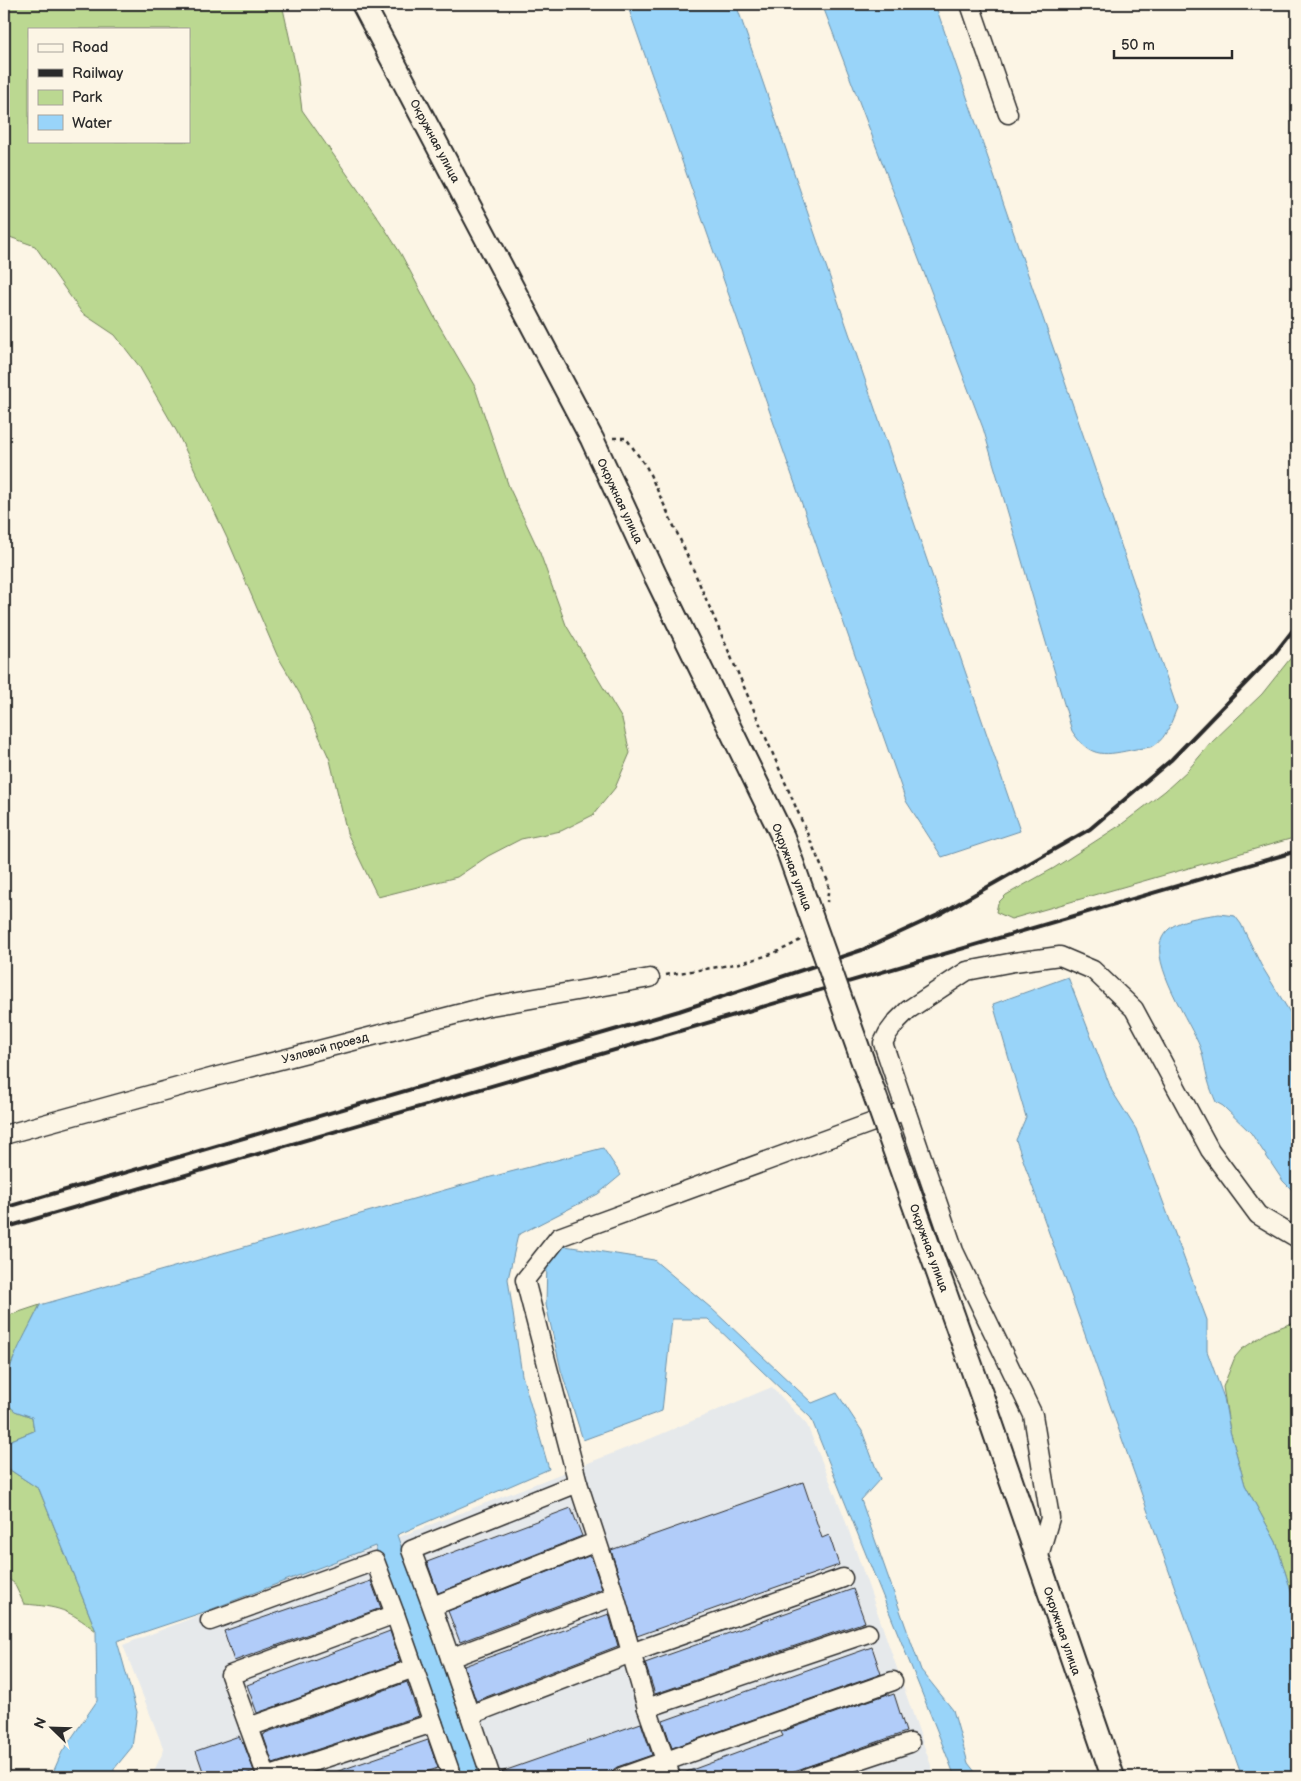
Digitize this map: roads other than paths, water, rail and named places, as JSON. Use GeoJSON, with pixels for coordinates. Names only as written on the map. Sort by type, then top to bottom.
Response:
{"type":"FeatureCollection","features":[{"type":"Feature","properties":{"kind":"main road","name":"Окружная улица"},"geometry":{"type":"LineString","coordinates":[[363,4],[592,439],[656,577],[783,836],[984,1402],[1113,1777]]}},
{"type":"Feature","properties":{"kind":"street"},"geometry":{"type":"LineString","coordinates":[[970,4],[1008,114]]}},
{"type":"Feature","properties":{"kind":"street"},"geometry":{"type":"LineString","coordinates":[[1038,1559],[1050,1518],[1033,1415],[954,1251],[883,1042],[896,1021],[908,1010],[967,971],[1060,956],[1092,970],[1134,1009],[1210,1150],[1258,1214],[1297,1238]]}},
{"type":"Feature","properties":{"kind":"street","name":"Узловой проезд"},"geometry":{"type":"LineString","coordinates":[[4,1135],[218,1076],[485,1007],[650,978]]}},
{"type":"Feature","properties":{"kind":"street"},"geometry":{"type":"LineString","coordinates":[[671,1777],[647,1708],[615,1596],[578,1482],[525,1280],[559,1237],[906,1110]]}},
{"type":"Feature","properties":{"kind":"street"},"geometry":{"type":"LineString","coordinates":[[491,1777],[433,1606],[411,1550],[578,1482]]}},
{"type":"Feature","properties":{"kind":"street"},"geometry":{"type":"LineString","coordinates":[[433,1606],[596,1542]]}},
{"type":"Feature","properties":{"kind":"street"},"geometry":{"type":"LineString","coordinates":[[210,1621],[375,1561],[433,1723],[447,1776]]}},
{"type":"Feature","properties":{"kind":"street"},"geometry":{"type":"LineString","coordinates":[[470,1715],[631,1653],[843,1578]]}},
{"type":"Feature","properties":{"kind":"street"},"geometry":{"type":"LineString","coordinates":[[450,1658],[615,1596]]}},
{"type":"Feature","properties":{"kind":"street"},"geometry":{"type":"LineString","coordinates":[[395,1614],[230,1675],[267,1777],[433,1723]]}},
{"type":"Feature","properties":{"kind":"street"},"geometry":{"type":"LineString","coordinates":[[647,1708],[868,1633]]}},
{"type":"Feature","properties":{"kind":"street"},"geometry":{"type":"LineString","coordinates":[[249,1727],[414,1668]]}},
{"type":"Feature","properties":{"kind":"street"},"geometry":{"type":"LineString","coordinates":[[621,1777],[893,1681]]}},
{"type":"Feature","properties":{"kind":"street"},"geometry":{"type":"LineString","coordinates":[[808,1777],[910,1743]]}},
{"type":"Feature","properties":{"kind":"water"},"geometry":{"type":"Polygon","coordinates":[[[627,4],[736,4],[1020,831],[942,857],[906,801],[627,4]]]}},
{"type":"Feature","properties":{"kind":"water"},"geometry":{"type":"Polygon","coordinates":[[[822,4],[935,4],[1177,708],[1166,733],[1153,746],[1116,753],[1100,753],[1086,747],[1072,731],[983,428],[822,4]]]}},
{"type":"Feature","properties":{"kind":"water"},"geometry":{"type":"Polygon","coordinates":[[[1219,914],[1235,916],[1241,924],[1261,965],[1297,1024],[1297,1195],[1283,1181],[1251,1133],[1223,1106],[1216,1102],[1200,1047],[1173,993],[1161,962],[1160,949],[1162,938],[1172,927],[1187,920],[1219,914]]]}},
{"type":"Feature","properties":{"kind":"water"},"geometry":{"type":"Polygon","coordinates":[[[1068,977],[1112,1091],[1136,1129],[1207,1320],[1207,1351],[1224,1398],[1230,1431],[1245,1485],[1276,1542],[1297,1611],[1297,1777],[1242,1777],[1016,1140],[1026,1117],[993,1004],[1068,977]]]}},
{"type":"Feature","properties":{"kind":"water"},"geometry":{"type":"Polygon","coordinates":[[[603,1148],[621,1175],[598,1194],[518,1235],[508,1279],[522,1375],[549,1469],[397,1535],[481,1777],[461,1777],[375,1546],[207,1611],[117,1641],[137,1712],[132,1747],[114,1769],[114,1777],[51,1777],[62,1752],[97,1701],[96,1631],[39,1489],[4,1466],[4,1443],[34,1431],[32,1417],[15,1411],[4,1401],[5,1388],[12,1364],[40,1305],[487,1178],[603,1148]]]}},
{"type":"Feature","properties":{"kind":"water"},"geometry":{"type":"Polygon","coordinates":[[[565,1246],[654,1260],[711,1308],[812,1403],[837,1393],[862,1431],[880,1479],[861,1500],[921,1670],[953,1710],[968,1763],[979,1777],[955,1777],[811,1418],[708,1319],[672,1319],[662,1411],[583,1440],[561,1370],[546,1305],[547,1261],[565,1246]]]}},
{"type":"Feature","properties":{"kind":"railway"},"geometry":{"type":"LineString","coordinates":[[4,1208],[679,1011],[862,950],[940,914],[1090,829],[1171,760],[1275,653],[1297,625]]}},
{"type":"Feature","properties":{"kind":"railway"},"geometry":{"type":"LineString","coordinates":[[4,1228],[1297,851]]}}]}
